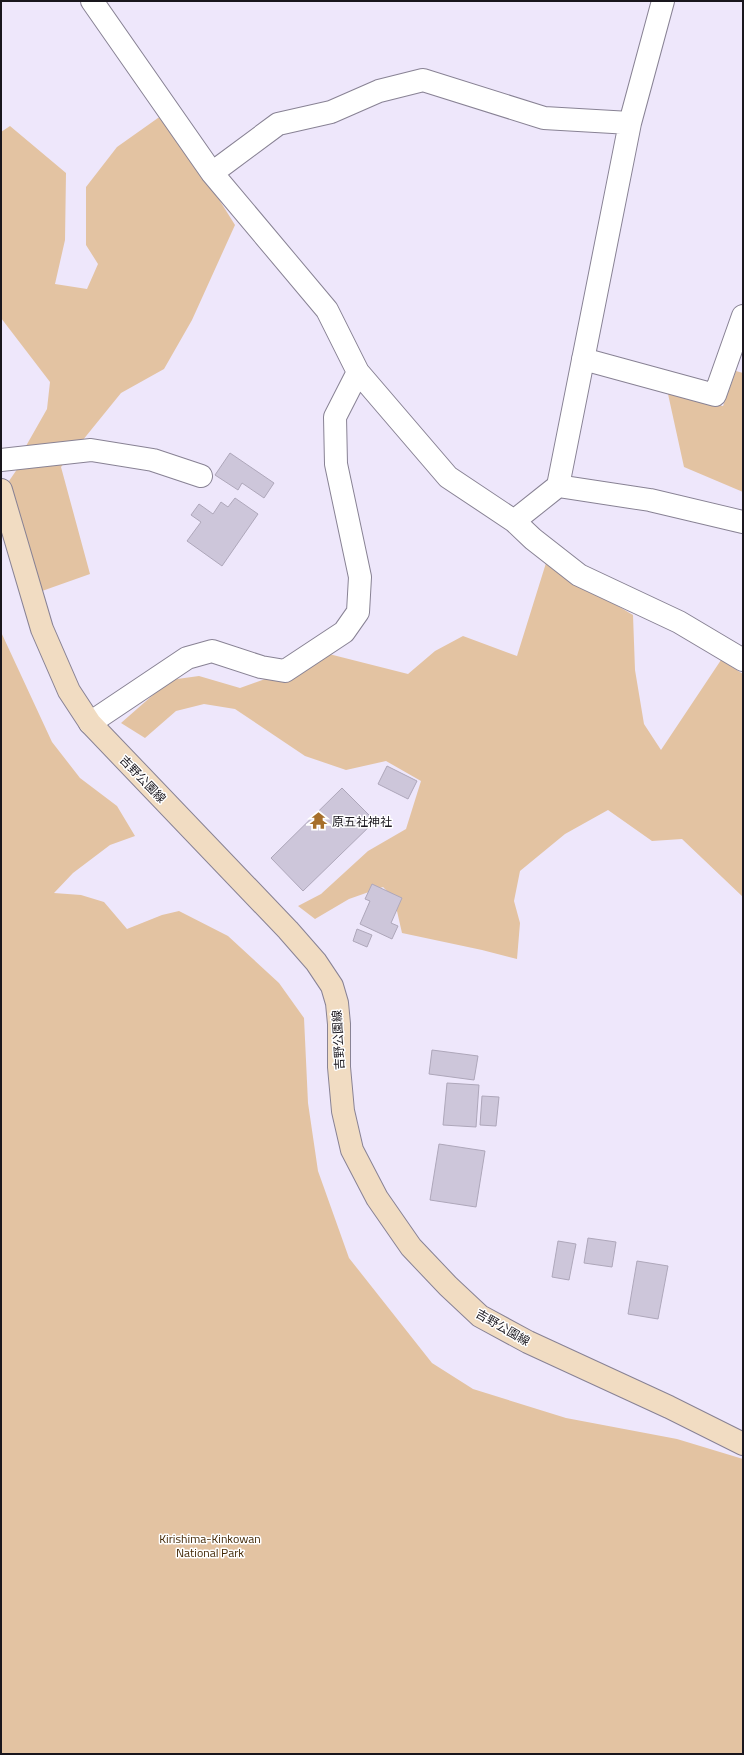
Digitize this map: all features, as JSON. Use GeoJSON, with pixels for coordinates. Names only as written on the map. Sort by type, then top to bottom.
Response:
{"type":"FeatureCollection","features":[{"type":"Feature","properties":{"kind":"main road","name":"吉野公園線"},"geometry":{"type":"LineString","coordinates":[[1,490],[42,629],[69,691],[90,723],[288,930],[316,962],[332,986],[337,1003],[339,1024],[339,1067],[343,1111],[352,1150],[377,1198],[411,1247],[448,1286],[480,1316],[528,1342],[669,1407],[743,1444]]}},
{"type":"Feature","properties":{"kind":"street"},"geometry":{"type":"LineString","coordinates":[[92,1],[212,173],[327,310],[358,372],[448,477],[514,521],[533,539],[579,575],[679,622],[743,660]]}},
{"type":"Feature","properties":{"kind":"street"},"geometry":{"type":"LineString","coordinates":[[514,521],[558,486],[630,123],[663,1]]}},
{"type":"Feature","properties":{"kind":"street"},"geometry":{"type":"LineString","coordinates":[[212,173],[278,124],[331,112],[379,91],[423,80],[544,118],[630,123]]}},
{"type":"Feature","properties":{"kind":"street"},"geometry":{"type":"LineString","coordinates":[[583,359],[715,395],[743,316]]}},
{"type":"Feature","properties":{"kind":"street"},"geometry":{"type":"LineString","coordinates":[[90,723],[187,658],[212,651],[261,667],[285,671],[344,632],[358,612],[360,577],[336,464],[335,417],[358,372]]}},
{"type":"Feature","properties":{"kind":"street"},"geometry":{"type":"LineString","coordinates":[[1,460],[91,450],[153,460],[201,476]]}},
{"type":"Feature","properties":{"kind":"street"},"geometry":{"type":"LineString","coordinates":[[558,486],[650,500],[743,522]]}},
{"type":"Feature","properties":{"kind":"green space"},"geometry":{"type":"Polygon","coordinates":[[[165,113],[235,225],[192,320],[164,369],[121,393],[61,467],[90,574],[42,591],[9,481],[22,462],[26,446],[47,409],[50,382],[1,318],[1,132],[10,126],[66,173],[65,240],[55,284],[87,289],[98,264],[86,245],[86,187],[117,147],[165,113]]]}},
{"type":"Feature","properties":{"kind":"green space"},"geometry":{"type":"Polygon","coordinates":[[[736,371],[743,373],[743,492],[684,467],[668,394],[723,406],[736,371]]]}},
{"type":"Feature","properties":{"kind":"green space"},"geometry":{"type":"Polygon","coordinates":[[[546,563],[633,615],[635,670],[644,724],[661,750],[721,660],[743,674],[743,897],[682,839],[652,841],[608,810],[565,834],[520,871],[514,901],[520,923],[517,959],[402,933],[394,898],[383,887],[349,899],[315,919],[298,906],[321,894],[368,851],[406,829],[421,781],[386,761],[346,770],[305,756],[235,709],[204,704],[176,711],[145,738],[121,723],[170,680],[199,676],[240,688],[279,674],[321,652],[408,674],[435,651],[463,636],[517,656],[546,563]]]}},
{"type":"Feature","properties":{"kind":"green space","name":"Kirishima-Kinkowan National Park"},"geometry":{"type":"Polygon","coordinates":[[[1,632],[52,742],[80,778],[117,806],[135,836],[110,845],[73,873],[54,893],[81,895],[104,902],[127,929],[162,915],[179,911],[228,936],[279,983],[304,1018],[308,1103],[318,1171],[349,1258],[432,1363],[473,1389],[566,1418],[677,1439],[743,1459],[743,1754],[1,1754],[1,632]]]}},
{"type":"Feature","properties":{"kind":"building"},"geometry":{"type":"Polygon","coordinates":[[[230,453],[274,483],[264,498],[242,483],[238,490],[215,475],[230,453]]]}},
{"type":"Feature","properties":{"kind":"building"},"geometry":{"type":"Polygon","coordinates":[[[235,498],[258,514],[222,566],[187,541],[201,522],[191,515],[199,504],[213,514],[221,502],[228,507],[235,498]]]}},
{"type":"Feature","properties":{"kind":"building"},"geometry":{"type":"Polygon","coordinates":[[[387,766],[417,781],[408,799],[378,784],[387,766]]]}},
{"type":"Feature","properties":{"kind":"building"},"geometry":{"type":"Polygon","coordinates":[[[342,788],[375,821],[303,891],[271,858],[342,788]]]}},
{"type":"Feature","properties":{"kind":"building"},"geometry":{"type":"Polygon","coordinates":[[[372,884],[402,898],[391,923],[398,926],[392,939],[360,924],[370,901],[365,899],[372,884]]]}},
{"type":"Feature","properties":{"kind":"building"},"geometry":{"type":"Polygon","coordinates":[[[357,929],[372,935],[367,947],[353,941],[357,929]]]}},
{"type":"Feature","properties":{"kind":"building"},"geometry":{"type":"Polygon","coordinates":[[[432,1050],[478,1056],[474,1080],[429,1074],[432,1050]]]}},
{"type":"Feature","properties":{"kind":"building"},"geometry":{"type":"Polygon","coordinates":[[[447,1083],[479,1085],[476,1127],[443,1125],[447,1083]]]}},
{"type":"Feature","properties":{"kind":"building"},"geometry":{"type":"Polygon","coordinates":[[[482,1096],[499,1097],[496,1126],[480,1125],[482,1096]]]}},
{"type":"Feature","properties":{"kind":"building"},"geometry":{"type":"Polygon","coordinates":[[[439,1144],[485,1151],[476,1207],[430,1200],[439,1144]]]}},
{"type":"Feature","properties":{"kind":"building"},"geometry":{"type":"Polygon","coordinates":[[[588,1238],[616,1242],[612,1267],[584,1263],[588,1238]]]}},
{"type":"Feature","properties":{"kind":"building"},"geometry":{"type":"Polygon","coordinates":[[[558,1241],[576,1244],[569,1280],[552,1277],[558,1241]]]}},
{"type":"Feature","properties":{"kind":"building"},"geometry":{"type":"Polygon","coordinates":[[[637,1261],[668,1266],[658,1319],[628,1314],[637,1261]]]}},
{"type":"Feature","properties":{"kind":"place","name":"原五社神社"},"geometry":{"type":"Point","coordinates":[319,821]}}]}
